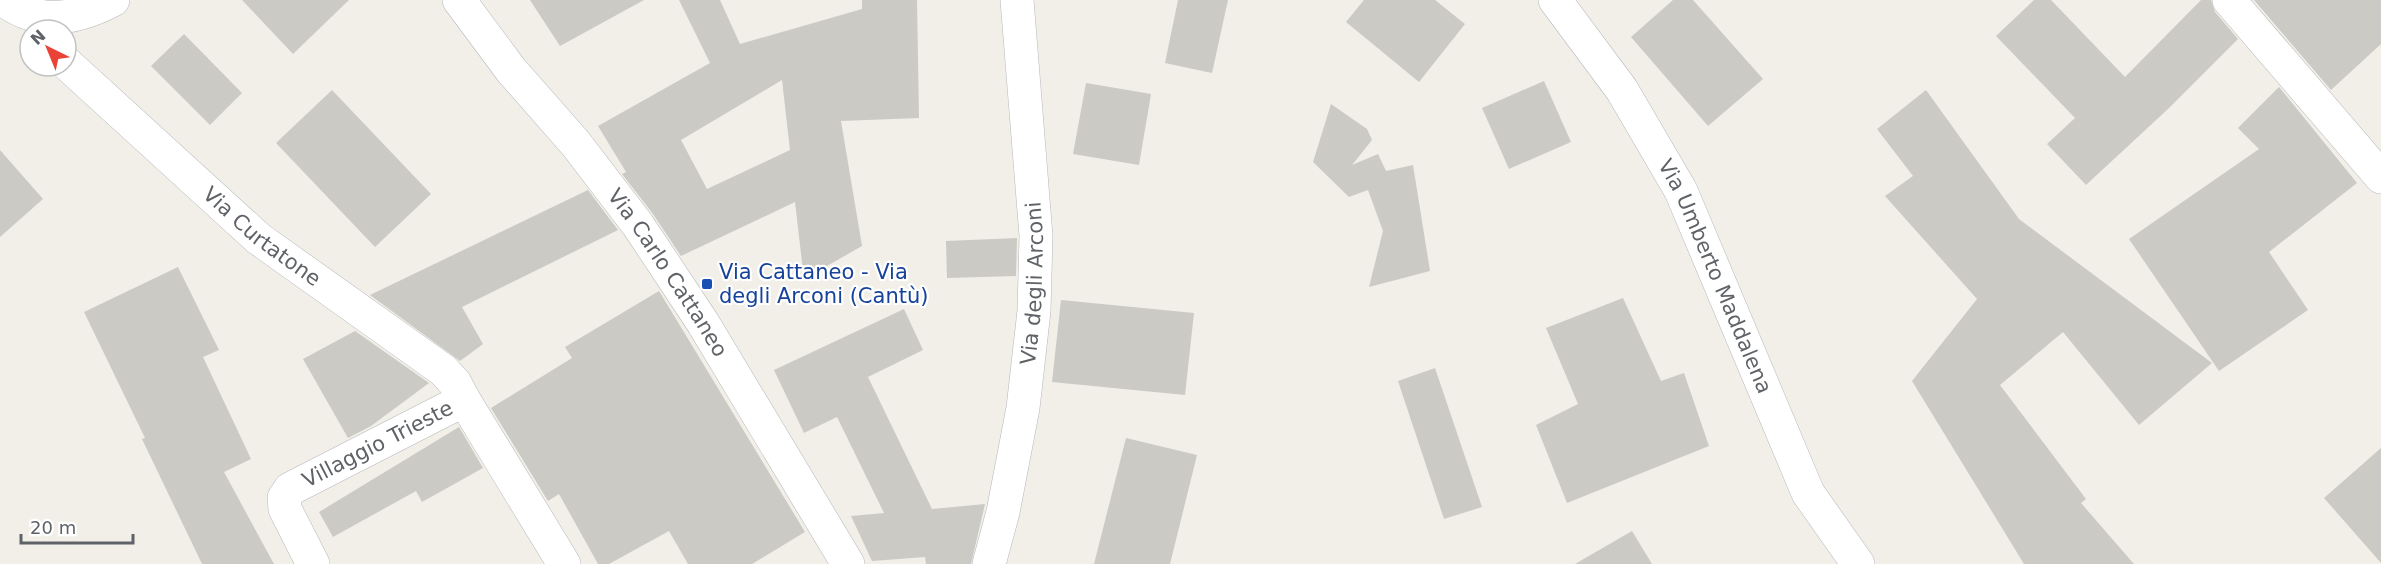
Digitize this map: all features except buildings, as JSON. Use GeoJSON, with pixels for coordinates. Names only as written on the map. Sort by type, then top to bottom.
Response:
{"type":"FeatureCollection","features":[{"type":"Feature","properties":{"kind":"street"},"geometry":{"type":"LineString","coordinates":[[4,0],[32,18]]}},
{"type":"Feature","properties":{"kind":"street"},"geometry":{"type":"LineString","coordinates":[[63,18],[90,12],[113,0]]}},
{"type":"Feature","properties":{"kind":"street","name":"Via Carlo Cattaneo"},"geometry":{"type":"LineString","coordinates":[[459,0],[512,70],[576,144],[638,225],[703,323],[848,564]]}},
{"type":"Feature","properties":{"kind":"street","name":"Via degli Arconi"},"geometry":{"type":"LineString","coordinates":[[989,564],[1023,408],[1034,311],[1036,236],[1017,0]]}},
{"type":"Feature","properties":{"kind":"street","name":"Via Umberto Maddalena"},"geometry":{"type":"LineString","coordinates":[[1555,0],[1622,90],[1682,191],[1808,493],[1858,564]]}},
{"type":"Feature","properties":{"kind":"street"},"geometry":{"type":"LineString","coordinates":[[2229,0],[2381,177]]}},
{"type":"Feature","properties":{"kind":"street","name":"Via Curtatone"},"geometry":{"type":"LineString","coordinates":[[78,74],[259,240],[443,370],[455,383],[464,400]]}},
{"type":"Feature","properties":{"kind":"street","name":"Villaggio Trieste"},"geometry":{"type":"LineString","coordinates":[[313,564],[285,508],[284,498],[290,489],[464,400],[564,564]]}},
{"type":"Feature","properties":{"kind":"place","name":"Via Cattaneo - Via degli Arconi (Cantù)"},"geometry":{"type":"Point","coordinates":[707,284]}}]}
